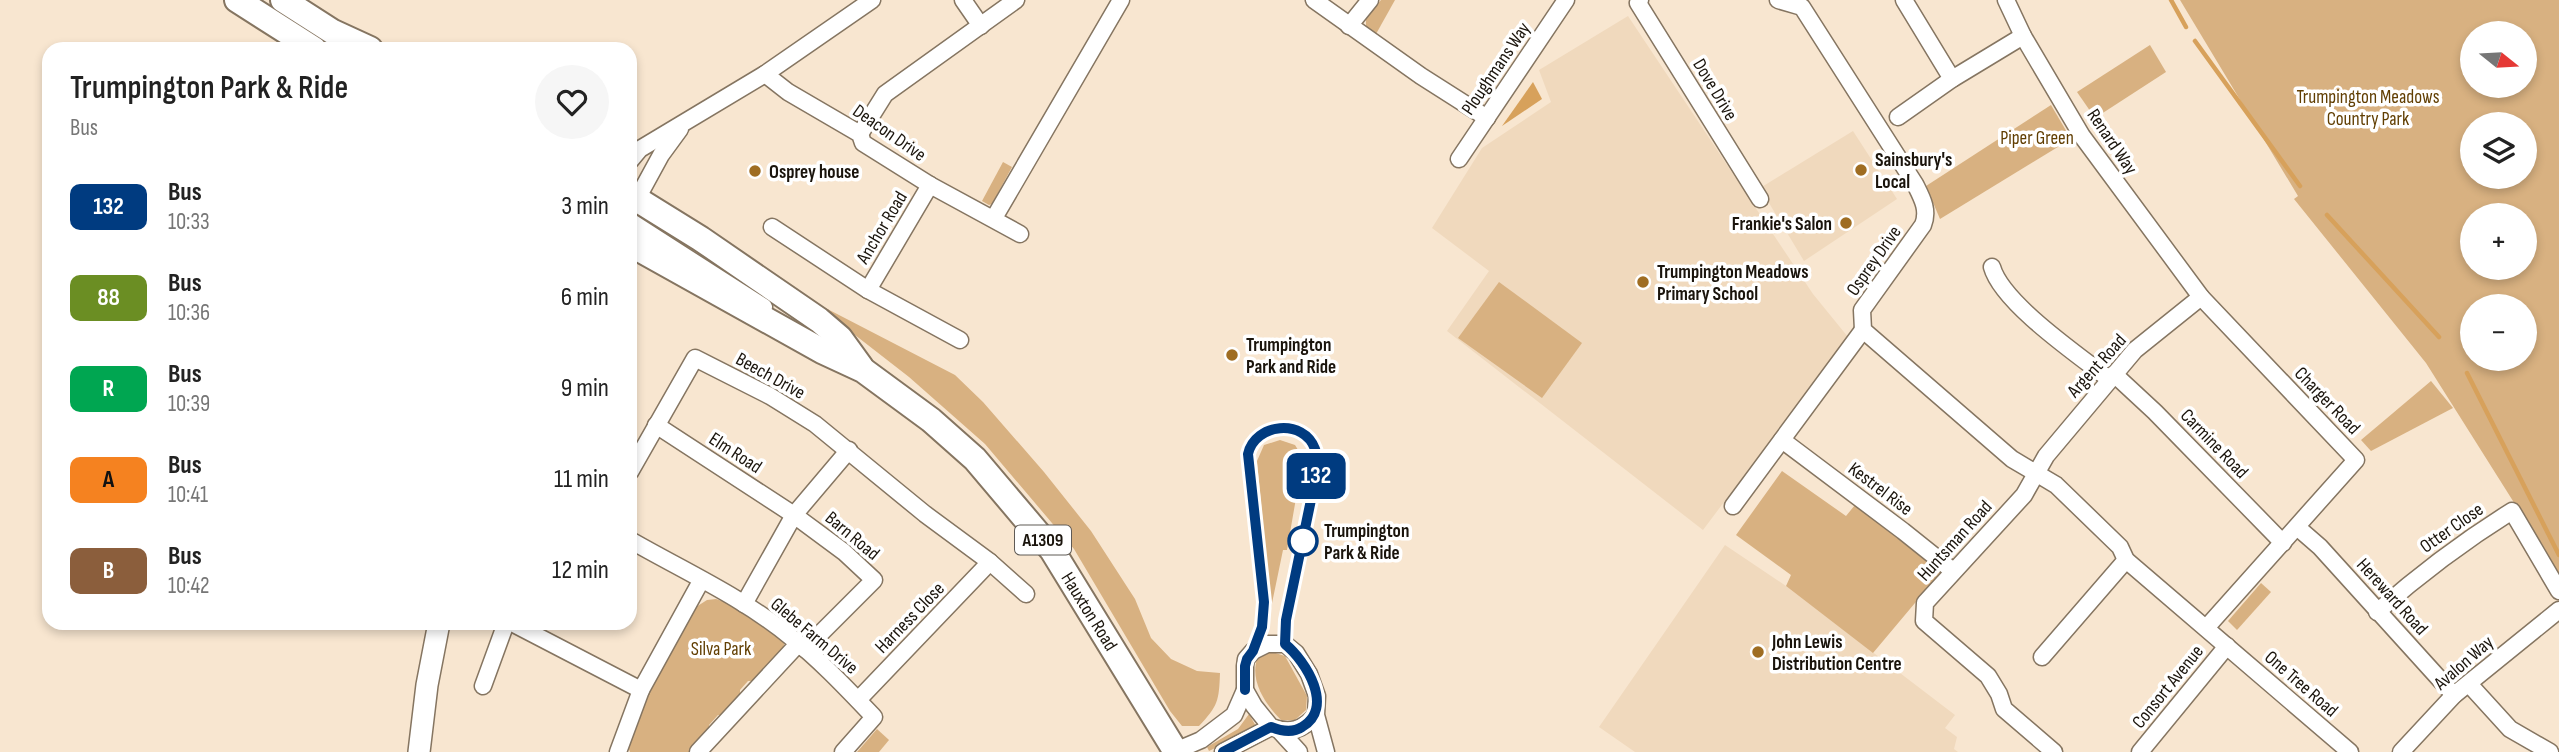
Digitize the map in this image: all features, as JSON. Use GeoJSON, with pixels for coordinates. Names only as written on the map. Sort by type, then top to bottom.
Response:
{"type":"FeatureCollection","features":[{"type":"Feature","properties":{"kind":"main road"},"geometry":{"type":"LineString","coordinates":[[237,0],[303,42]]}},
{"type":"Feature","properties":{"kind":"main road"},"geometry":{"type":"LineString","coordinates":[[283,0],[333,32],[355,42]]}},
{"type":"Feature","properties":{"kind":"main road","name":"A1309"},"geometry":{"type":"LineString","coordinates":[[637,209],[701,239],[819,320],[840,338],[863,370]]}},
{"type":"Feature","properties":{"kind":"main road","name":"A1309"},"geometry":{"type":"LineString","coordinates":[[637,248],[822,351],[863,370]]}},
{"type":"Feature","properties":{"kind":"main road","name":"Hauxton Road"},"geometry":{"type":"LineString","coordinates":[[863,370],[931,420],[966,451],[1052,550],[1175,751]]}},
{"type":"Feature","properties":{"kind":"street"},"geometry":{"type":"LineString","coordinates":[[637,153],[765,74],[872,0]]}},
{"type":"Feature","properties":{"kind":"street"},"geometry":{"type":"LineString","coordinates":[[963,0],[981,26]]}},
{"type":"Feature","properties":{"kind":"street"},"geometry":{"type":"LineString","coordinates":[[860,134],[885,94],[1016,0]]}},
{"type":"Feature","properties":{"kind":"street"},"geometry":{"type":"LineString","coordinates":[[994,218],[1121,0]]}},
{"type":"Feature","properties":{"kind":"street"},"geometry":{"type":"LineString","coordinates":[[1314,0],[1420,76],[1487,118]]}},
{"type":"Feature","properties":{"kind":"street"},"geometry":{"type":"LineString","coordinates":[[1349,26],[1370,0]]}},
{"type":"Feature","properties":{"kind":"street","name":"Dove Drive"},"geometry":{"type":"LineString","coordinates":[[1640,0],[1638,3],[1760,199]]}},
{"type":"Feature","properties":{"kind":"street","name":"Osprey Drive"},"geometry":{"type":"LineString","coordinates":[[1778,0],[1804,4],[1915,184],[1924,204],[1926,218],[1923,225],[1862,310],[1863,330]]}},
{"type":"Feature","properties":{"kind":"street"},"geometry":{"type":"LineString","coordinates":[[1905,0],[1952,79]]}},
{"type":"Feature","properties":{"kind":"street","name":"Renard Way"},"geometry":{"type":"LineString","coordinates":[[2006,0],[2023,36],[2088,144],[2202,297]]}},
{"type":"Feature","properties":{"kind":"street","name":"Ploughmans Way"},"geometry":{"type":"LineString","coordinates":[[1459,159],[1558,3]]}},
{"type":"Feature","properties":{"kind":"street"},"geometry":{"type":"LineString","coordinates":[[333,32],[349,42]]}},
{"type":"Feature","properties":{"kind":"street"},"geometry":{"type":"LineString","coordinates":[[1898,117],[1952,79],[2023,36]]}},
{"type":"Feature","properties":{"kind":"street","name":"Deacon Drive"},"geometry":{"type":"LineString","coordinates":[[765,74],[788,92],[860,134],[863,144],[930,185],[1020,233]]}},
{"type":"Feature","properties":{"kind":"street"},"geometry":{"type":"LineString","coordinates":[[637,198],[661,155],[683,124]]}},
{"type":"Feature","properties":{"kind":"street","name":"Anchor Road"},"geometry":{"type":"LineString","coordinates":[[868,290],[930,185]]}},
{"type":"Feature","properties":{"kind":"street"},"geometry":{"type":"LineString","coordinates":[[637,211],[822,351]]}},
{"type":"Feature","properties":{"kind":"street","name":"Anchor Road"},"geometry":{"type":"LineString","coordinates":[[772,228],[868,290],[960,340]]}},
{"type":"Feature","properties":{"kind":"street","name":"Carmine Road"},"geometry":{"type":"LineString","coordinates":[[1992,267],[1996,280],[2033,318],[2155,412],[2283,543]]}},
{"type":"Feature","properties":{"kind":"street","name":"Argent Road"},"geometry":{"type":"LineString","coordinates":[[2036,475],[2046,456],[2134,350],[2202,297]]}},
{"type":"Feature","properties":{"kind":"street","name":"Charger Road"},"geometry":{"type":"LineString","coordinates":[[2202,297],[2356,460],[2206,628]]}},
{"type":"Feature","properties":{"kind":"street"},"geometry":{"type":"LineString","coordinates":[[1733,506],[1863,330],[2012,459],[2056,485],[2120,547],[2126,560],[2227,646]]}},
{"type":"Feature","properties":{"kind":"street","name":"Beech Drive"},"geometry":{"type":"LineString","coordinates":[[637,459],[695,358],[770,396],[815,424],[925,514],[990,562]]}},
{"type":"Feature","properties":{"kind":"street","name":"Elm Road"},"geometry":{"type":"LineString","coordinates":[[656,425],[794,515]]}},
{"type":"Feature","properties":{"kind":"street","name":"Kestrel Rise"},"geometry":{"type":"LineString","coordinates":[[1782,440],[1952,571]]}},
{"type":"Feature","properties":{"kind":"street"},"geometry":{"type":"LineString","coordinates":[[744,604],[794,515],[849,450]]}},
{"type":"Feature","properties":{"kind":"street","name":"Huntsman Road"},"geometry":{"type":"LineString","coordinates":[[2036,475],[2024,495],[1925,603],[1924,621],[1988,676],[2004,709],[2053,752]]}},
{"type":"Feature","properties":{"kind":"street","name":"Otter Close"},"geometry":{"type":"LineString","coordinates":[[2377,612],[2462,542],[2512,511],[2559,591]]}},
{"type":"Feature","properties":{"kind":"street","name":"Barn Road"},"geometry":{"type":"LineString","coordinates":[[794,515],[844,552],[874,580],[802,646]]}},
{"type":"Feature","properties":{"kind":"street","name":"Hereward Road"},"geometry":{"type":"LineString","coordinates":[[2297,527],[2320,547],[2454,695]]}},
{"type":"Feature","properties":{"kind":"street"},"geometry":{"type":"LineString","coordinates":[[618,752],[641,690],[701,581],[637,544]]}},
{"type":"Feature","properties":{"kind":"street"},"geometry":{"type":"LineString","coordinates":[[2042,657],[2126,560]]}},
{"type":"Feature","properties":{"kind":"street"},"geometry":{"type":"LineString","coordinates":[[990,562],[1026,593]]}},
{"type":"Feature","properties":{"kind":"street","name":"Harness Close"},"geometry":{"type":"LineString","coordinates":[[858,700],[990,562]]}},
{"type":"Feature","properties":{"kind":"street","name":"Glebe Farm Drive"},"geometry":{"type":"LineString","coordinates":[[701,581],[744,604],[802,646],[874,717],[843,752]]}},
{"type":"Feature","properties":{"kind":"street","name":"Avalon Way"},"geometry":{"type":"LineString","coordinates":[[2401,752],[2454,695],[2559,610]]}},
{"type":"Feature","properties":{"kind":"street"},"geometry":{"type":"LineString","coordinates":[[419,752],[427,685],[438,630]]}},
{"type":"Feature","properties":{"kind":"street"},"geometry":{"type":"LineString","coordinates":[[483,686],[506,630]]}},
{"type":"Feature","properties":{"kind":"street"},"geometry":{"type":"LineString","coordinates":[[523,630],[641,690]]}},
{"type":"Feature","properties":{"kind":"street"},"geometry":{"type":"LineString","coordinates":[[1299,752],[1254,706],[1245,690],[1243,676],[1247,659],[1253,651],[1267,645],[1285,644],[1296,653],[1309,674],[1317,696],[1316,715],[1326,752]]}},
{"type":"Feature","properties":{"kind":"street"},"geometry":{"type":"LineString","coordinates":[[698,752],[802,646]]}},
{"type":"Feature","properties":{"kind":"street","name":"Consort Avenue"},"geometry":{"type":"LineString","coordinates":[[2140,752],[2227,646]]}},
{"type":"Feature","properties":{"kind":"street","name":"One Tree Road"},"geometry":{"type":"LineString","coordinates":[[2227,646],[2350,752]]}},
{"type":"Feature","properties":{"kind":"street"},"geometry":{"type":"LineString","coordinates":[[2469,684],[2510,729],[2550,752]]}},
{"type":"Feature","properties":{"kind":"street"},"geometry":{"type":"LineString","coordinates":[[1175,751],[1201,740],[1234,715],[1245,690]]}},
{"type":"Feature","properties":{"kind":"street"},"geometry":{"type":"LineString","coordinates":[[1223,752],[1275,728],[1296,731],[1316,715]]}},
{"type":"Feature","properties":{"kind":"shaded area","name":"Trumpington Meadows Primary School"},"geometry":{"type":"Polygon","coordinates":[[[1628,16],[1813,294],[1848,337],[1703,530],[1447,331],[1489,271],[1432,228],[1482,148],[1551,102],[1539,70],[1628,16]]]}},
{"type":"Feature","properties":{"kind":"shaded area"},"geometry":{"type":"Polygon","coordinates":[[[1533,82],[1542,99],[1502,126],[1533,82]]]}},
{"type":"Feature","properties":{"kind":"shaded area"},"geometry":{"type":"Polygon","coordinates":[[[1853,131],[1897,199],[1804,261],[1760,188],[1853,131]]]}},
{"type":"Feature","properties":{"kind":"shaded area"},"geometry":{"type":"Polygon","coordinates":[[[1725,545],[1786,586],[1955,715],[1945,728],[1957,737],[1954,749],[1958,752],[1635,752],[1599,727],[1725,545]]]}},
{"type":"Feature","properties":{"kind":"green space"},"geometry":{"type":"Polygon","coordinates":[[[1381,0],[1395,0],[1376,34],[1366,28],[1366,18],[1381,0]]]}},
{"type":"Feature","properties":{"kind":"green space","name":"Trumpington Meadows Country Park"},"geometry":{"type":"Polygon","coordinates":[[[2180,0],[2559,0],[2559,574],[2426,363],[2294,199],[2298,196],[2180,0]]]}},
{"type":"Feature","properties":{"kind":"green space"},"geometry":{"type":"Polygon","coordinates":[[[2150,45],[2166,72],[2095,118],[2077,92],[2150,45]]]}},
{"type":"Feature","properties":{"kind":"green space","name":"Piper Green"},"geometry":{"type":"Polygon","coordinates":[[[2051,105],[2071,139],[1940,219],[1926,186],[2051,105]]]}},
{"type":"Feature","properties":{"kind":"green space"},"geometry":{"type":"Polygon","coordinates":[[[1003,162],[1012,167],[989,205],[982,201],[1003,162]]]}},
{"type":"Feature","properties":{"kind":"green space"},"geometry":{"type":"Polygon","coordinates":[[[1499,282],[1582,343],[1542,398],[1458,338],[1499,282]]]}},
{"type":"Feature","properties":{"kind":"green space"},"geometry":{"type":"Polygon","coordinates":[[[810,300],[955,375],[983,402],[1091,531],[1135,599],[1151,638],[1171,659],[1197,671],[1220,673],[1216,702],[1199,726],[1182,726],[1170,711],[1074,549],[985,444],[909,377],[810,300]]]}},
{"type":"Feature","properties":{"kind":"green space"},"geometry":{"type":"Polygon","coordinates":[[[2431,381],[2453,408],[2371,451],[2361,440],[2431,381]]]}},
{"type":"Feature","properties":{"kind":"green space"},"geometry":{"type":"Polygon","coordinates":[[[1280,440],[1295,445],[1303,458],[1287,550],[1283,550],[1271,608],[1257,461],[1264,445],[1280,440]]]}},
{"type":"Feature","properties":{"kind":"green space"},"geometry":{"type":"Polygon","coordinates":[[[1782,471],[1846,516],[1855,505],[1941,572],[1873,653],[1786,586],[1791,575],[1736,535],[1782,471]]]}},
{"type":"Feature","properties":{"kind":"green space"},"geometry":{"type":"Polygon","coordinates":[[[2261,583],[2271,592],[2237,630],[2228,621],[2261,583]]]}},
{"type":"Feature","properties":{"kind":"green space","name":"Silva Park"},"geometry":{"type":"Polygon","coordinates":[[[716,599],[730,604],[785,639],[783,650],[755,681],[748,681],[740,690],[740,698],[724,716],[718,715],[709,725],[710,731],[690,752],[630,752],[626,743],[628,732],[696,607],[707,600],[716,599]]]}},
{"type":"Feature","properties":{"kind":"green space"},"geometry":{"type":"Polygon","coordinates":[[[1269,651],[1285,656],[1307,696],[1306,710],[1295,720],[1281,720],[1260,692],[1255,667],[1257,659],[1269,651]]]}},
{"type":"Feature","properties":{"kind":"green space"},"geometry":{"type":"Polygon","coordinates":[[[1249,714],[1257,728],[1209,751],[1207,747],[1238,729],[1249,714]]]}},
{"type":"Feature","properties":{"kind":"green space"},"geometry":{"type":"Polygon","coordinates":[[[877,729],[889,740],[879,752],[857,752],[877,729]]]}},
{"type":"Feature","properties":{"kind":"waterway"},"geometry":{"type":"LineString","coordinates":[[2171,0],[2186,27]]}},
{"type":"Feature","properties":{"kind":"waterway"},"geometry":{"type":"LineString","coordinates":[[2195,41],[2300,186]]}},
{"type":"Feature","properties":{"kind":"waterway"},"geometry":{"type":"LineString","coordinates":[[2327,215],[2439,337]]}},
{"type":"Feature","properties":{"kind":"waterway"},"geometry":{"type":"LineString","coordinates":[[2467,373],[2559,555]]}},
{"type":"Feature","properties":{"kind":"bus line","name":"132"},"geometry":{"type":"LineString","coordinates":[[1223,752],[1271,727],[1296,731],[1316,715],[1317,696],[1309,674],[1296,653],[1285,644],[1286,620],[1317,471],[1315,447],[1299,430],[1290,428],[1277,428],[1258,435],[1250,444],[1248,454],[1264,602],[1262,627],[1245,666],[1245,690]]}},
{"type":"Feature","properties":{"kind":"place","name":"Sainsbury's Local"},"geometry":{"type":"Point","coordinates":[1861,170]}},
{"type":"Feature","properties":{"kind":"place","name":"Osprey house"},"geometry":{"type":"Point","coordinates":[755,171]}},
{"type":"Feature","properties":{"kind":"place","name":"Frankie's Salon"},"geometry":{"type":"Point","coordinates":[1846,223]}},
{"type":"Feature","properties":{"kind":"place","name":"Trumpington Meadows Primary School"},"geometry":{"type":"Point","coordinates":[1643,282]}},
{"type":"Feature","properties":{"kind":"place","name":"Trumpington Park and Ride"},"geometry":{"type":"Point","coordinates":[1232,355]}},
{"type":"Feature","properties":{"kind":"place","name":"Trumpington Park & Ride"},"geometry":{"type":"Point","coordinates":[1303,541]}},
{"type":"Feature","properties":{"kind":"place","name":"John Lewis Distribution Centre"},"geometry":{"type":"Point","coordinates":[1758,652]}}]}
